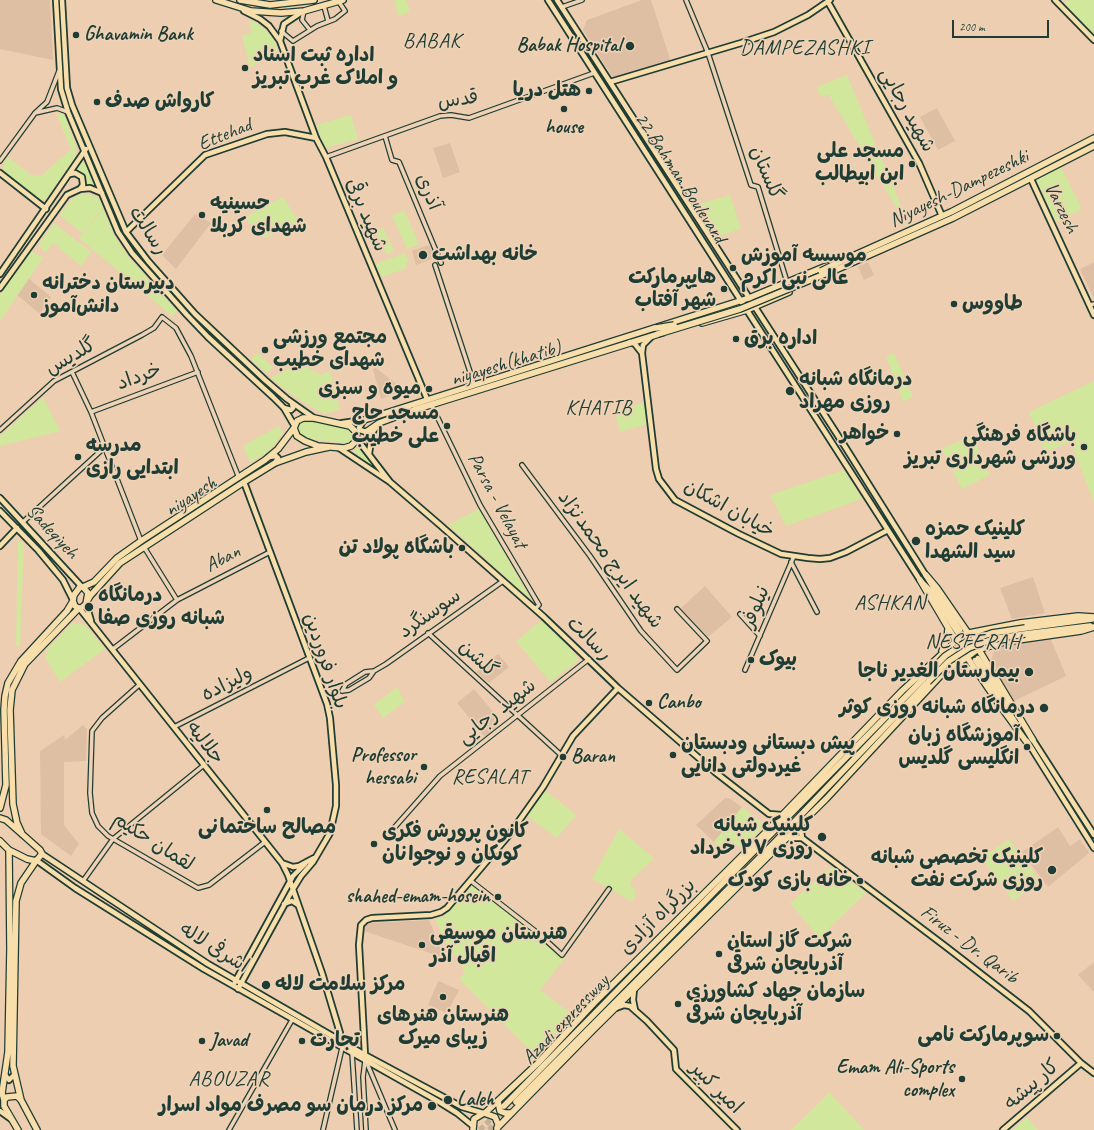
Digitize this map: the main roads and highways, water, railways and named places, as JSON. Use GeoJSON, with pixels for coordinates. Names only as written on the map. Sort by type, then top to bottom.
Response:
{"type":"FeatureCollection","features":[{"type":"Feature","properties":{"kind":"highway"},"geometry":{"type":"LineString","coordinates":[[216,0],[238,8],[265,13],[304,11],[341,1]]}},
{"type":"Feature","properties":{"kind":"highway"},"geometry":{"type":"LineString","coordinates":[[240,0],[270,5],[314,0]]}},
{"type":"Feature","properties":{"kind":"highway","name":"Niyayesh-Dampezeshki"},"geometry":{"type":"LineString","coordinates":[[836,266],[1029,173],[1094,138]]}},
{"type":"Feature","properties":{"kind":"highway","name":"Niyayesh-Dampezeshki"},"geometry":{"type":"LineString","coordinates":[[836,266],[953,218],[1094,146]]}},
{"type":"Feature","properties":{"kind":"highway"},"geometry":{"type":"LineString","coordinates":[[657,331],[664,324],[721,308],[787,282],[836,266]]}},
{"type":"Feature","properties":{"kind":"highway"},"geometry":{"type":"LineString","coordinates":[[657,331],[671,332],[747,310],[828,275],[836,266]]}},
{"type":"Feature","properties":{"kind":"highway"},"geometry":{"type":"LineString","coordinates":[[657,331],[740,309],[836,266]]}},
{"type":"Feature","properties":{"kind":"highway"},"geometry":{"type":"LineString","coordinates":[[772,288],[776,297]]}},
{"type":"Feature","properties":{"kind":"highway"},"geometry":{"type":"LineString","coordinates":[[721,308],[720,314],[724,317]]}},
{"type":"Feature","properties":{"kind":"highway"},"geometry":{"type":"LineString","coordinates":[[712,310],[718,312],[719,315],[715,320]]}},
{"type":"Feature","properties":{"kind":"highway","name":"niyayesh(khatib)"},"geometry":{"type":"LineString","coordinates":[[364,420],[474,384],[657,331]]}},
{"type":"Feature","properties":{"kind":"highway","name":"niyayesh(khatib)"},"geometry":{"type":"LineString","coordinates":[[366,432],[379,423],[431,404],[630,342],[657,331]]}},
{"type":"Feature","properties":{"kind":"highway"},"geometry":{"type":"LineString","coordinates":[[303,418],[314,418],[341,423],[353,429],[357,438],[351,446],[337,448],[318,446],[297,436],[294,427],[303,418]]}},
{"type":"Feature","properties":{"kind":"highway","name":"niyayesh"},"geometry":{"type":"LineString","coordinates":[[82,587],[94,582],[117,558],[140,541],[270,457],[294,427]]}},
{"type":"Feature","properties":{"kind":"highway","name":"niyayesh"},"geometry":{"type":"LineString","coordinates":[[86,603],[120,563],[144,546],[275,463],[306,452],[329,447]]}},
{"type":"Feature","properties":{"kind":"highway"},"geometry":{"type":"LineString","coordinates":[[926,575],[937,588],[968,633],[978,634],[982,638],[983,643],[979,650]]}},
{"type":"Feature","properties":{"kind":"highway"},"geometry":{"type":"LineString","coordinates":[[920,580],[948,626],[955,641]]}},
{"type":"Feature","properties":{"kind":"highway"},"geometry":{"type":"LineString","coordinates":[[0,808],[6,785],[4,710],[8,682],[21,661],[67,611],[73,601],[76,590],[82,587],[88,593],[86,603],[25,664],[15,680],[10,700],[15,816],[22,834]]}},
{"type":"Feature","properties":{"kind":"highway"},"geometry":{"type":"LineString","coordinates":[[73,601],[75,606],[80,609]]}},
{"type":"Feature","properties":{"kind":"highway"},"geometry":{"type":"LineString","coordinates":[[1094,617],[1078,616],[1020,623],[968,633],[955,641],[952,646],[953,654],[961,659],[966,658],[991,645],[1081,631],[1094,626]]}},
{"type":"Feature","properties":{"kind":"highway"},"geometry":{"type":"LineString","coordinates":[[794,804],[807,798],[926,680],[949,661],[969,648],[993,639],[1025,631],[1094,617]]}},
{"type":"Feature","properties":{"kind":"highway"},"geometry":{"type":"LineString","coordinates":[[1020,623],[1016,632],[1021,640]]}},
{"type":"Feature","properties":{"kind":"highway"},"geometry":{"type":"LineString","coordinates":[[938,656],[947,639],[948,626]]}},
{"type":"Feature","properties":{"kind":"highway"},"geometry":{"type":"LineString","coordinates":[[1025,631],[1094,626]]}},
{"type":"Feature","properties":{"kind":"highway","name":"بزرگراه آزادی"},"geometry":{"type":"LineString","coordinates":[[926,680],[938,656],[955,641]]}},
{"type":"Feature","properties":{"kind":"highway"},"geometry":{"type":"LineString","coordinates":[[979,650],[1031,742]]}},
{"type":"Feature","properties":{"kind":"highway"},"geometry":{"type":"LineString","coordinates":[[966,658],[1001,708],[1031,742]]}},
{"type":"Feature","properties":{"kind":"highway","name":"بزرگراه آزادی"},"geometry":{"type":"LineString","coordinates":[[472,1128],[474,1119],[498,1101],[782,815],[926,680],[966,658]]}},
{"type":"Feature","properties":{"kind":"highway"},"geometry":{"type":"LineString","coordinates":[[950,667],[960,665],[970,668],[980,676]]}},
{"type":"Feature","properties":{"kind":"highway","name":"Azadi expressway"},"geometry":{"type":"LineString","coordinates":[[508,1110],[594,1022],[799,821],[926,680]]}},
{"type":"Feature","properties":{"kind":"highway","name":"Azadi expressway"},"geometry":{"type":"LineString","coordinates":[[508,1110],[590,1017],[807,798]]}},
{"type":"Feature","properties":{"kind":"highway"},"geometry":{"type":"LineString","coordinates":[[0,818],[6,820],[40,850],[42,854],[36,860],[21,883],[16,901],[14,1075],[21,1100],[37,1130]]}},
{"type":"Feature","properties":{"kind":"highway","name":"بزرگراه آزادی"},"geometry":{"type":"LineString","coordinates":[[497,1129],[508,1110],[604,1019],[794,830],[799,821]]}},
{"type":"Feature","properties":{"kind":"highway"},"geometry":{"type":"LineString","coordinates":[[0,841],[9,850],[27,860],[36,860]]}},
{"type":"Feature","properties":{"kind":"highway"},"geometry":{"type":"LineString","coordinates":[[9,850],[10,958],[6,1076],[2,1098],[4,1106],[18,1130]]}},
{"type":"Feature","properties":{"kind":"highway"},"geometry":{"type":"LineString","coordinates":[[578,1022],[590,1017],[591,1007]]}},
{"type":"Feature","properties":{"kind":"highway"},"geometry":{"type":"LineString","coordinates":[[592,1030],[594,1022],[604,1019]]}},
{"type":"Feature","properties":{"kind":"highway"},"geometry":{"type":"LineString","coordinates":[[2,1098],[12,1096],[21,1100]]}},
{"type":"Feature","properties":{"kind":"highway"},"geometry":{"type":"LineString","coordinates":[[498,1101],[500,1110],[505,1114],[508,1110]]}},
{"type":"Feature","properties":{"kind":"highway"},"geometry":{"type":"LineString","coordinates":[[484,1113],[495,1117],[497,1129]]}},
{"type":"Feature","properties":{"kind":"main road","name":"رسالت"},"geometry":{"type":"LineString","coordinates":[[56,0],[61,89],[68,112],[118,232],[143,265],[208,337],[284,408],[294,427]]}},
{"type":"Feature","properties":{"kind":"main road","name":"رسالت"},"geometry":{"type":"LineString","coordinates":[[62,0],[67,88],[90,148],[126,232],[148,261],[195,314],[265,380],[292,403],[314,418]]}},
{"type":"Feature","properties":{"kind":"main road","name":"22 Bahman Boulevard"},"geometry":{"type":"LineString","coordinates":[[548,0],[920,580],[929,589],[959,631],[926,575],[557,0]]}},
{"type":"Feature","properties":{"kind":"main road"},"geometry":{"type":"LineString","coordinates":[[1055,0],[1094,40]]}},
{"type":"Feature","properties":{"kind":"main road"},"geometry":{"type":"LineString","coordinates":[[610,82],[774,32],[808,15],[829,1]]}},
{"type":"Feature","properties":{"kind":"main road","name":"شهید رجایی"},"geometry":{"type":"LineString","coordinates":[[829,1],[919,163],[942,216]]}},
{"type":"Feature","properties":{"kind":"main road"},"geometry":{"type":"LineString","coordinates":[[238,8],[260,19],[269,26],[280,41]]}},
{"type":"Feature","properties":{"kind":"main road"},"geometry":{"type":"LineString","coordinates":[[280,41],[281,31],[284,24],[289,19],[304,11]]}},
{"type":"Feature","properties":{"kind":"main road","name":"شهید برقی"},"geometry":{"type":"LineString","coordinates":[[280,41],[316,138],[326,157],[427,399]]}},
{"type":"Feature","properties":{"kind":"main road","name":"Ettehad"},"geometry":{"type":"LineString","coordinates":[[126,232],[205,155],[268,134],[286,132],[316,138]]}},
{"type":"Feature","properties":{"kind":"main road"},"geometry":{"type":"LineString","coordinates":[[0,274],[70,174],[84,150],[90,148]]}},
{"type":"Feature","properties":{"kind":"main road"},"geometry":{"type":"LineString","coordinates":[[0,173],[46,208]]}},
{"type":"Feature","properties":{"kind":"main road"},"geometry":{"type":"LineString","coordinates":[[70,174],[75,173],[82,177],[84,182],[80,189]]}},
{"type":"Feature","properties":{"kind":"main road","name":"Varzesh"},"geometry":{"type":"LineString","coordinates":[[1031,179],[1092,305],[1094,315]]}},
{"type":"Feature","properties":{"kind":"main road"},"geometry":{"type":"LineString","coordinates":[[0,288],[2,282],[67,195],[80,189],[90,188],[102,194]]}},
{"type":"Feature","properties":{"kind":"main road"},"geometry":{"type":"LineString","coordinates":[[642,353],[644,344],[657,331]]}},
{"type":"Feature","properties":{"kind":"main road"},"geometry":{"type":"LineString","coordinates":[[630,342],[635,344],[642,353]]}},
{"type":"Feature","properties":{"kind":"main road","name":"خیابان اشکان"},"geometry":{"type":"LineString","coordinates":[[642,353],[656,469],[659,480],[664,488],[676,500],[781,554],[794,556],[820,559],[830,558],[846,552],[888,530]]}},
{"type":"Feature","properties":{"kind":"main road"},"geometry":{"type":"LineString","coordinates":[[284,408],[291,410],[292,403]]}},
{"type":"Feature","properties":{"kind":"main road"},"geometry":{"type":"LineString","coordinates":[[341,423],[364,420]]}},
{"type":"Feature","properties":{"kind":"main road"},"geometry":{"type":"LineString","coordinates":[[364,420],[359,428],[360,430],[366,432]]}},
{"type":"Feature","properties":{"kind":"main road"},"geometry":{"type":"LineString","coordinates":[[369,454],[372,433],[379,423]]}},
{"type":"Feature","properties":{"kind":"main road"},"geometry":{"type":"LineString","coordinates":[[357,438],[366,432]]}},
{"type":"Feature","properties":{"kind":"main road","name":"رسالت"},"geometry":{"type":"LineString","coordinates":[[357,438],[390,482],[535,609],[618,688],[716,772],[769,814]]}},
{"type":"Feature","properties":{"kind":"main road","name":"رسالت"},"geometry":{"type":"LineString","coordinates":[[337,448],[347,452],[382,479],[390,482]]}},
{"type":"Feature","properties":{"kind":"main road"},"geometry":{"type":"LineString","coordinates":[[270,457],[276,456],[278,458],[275,463]]}},
{"type":"Feature","properties":{"kind":"main road","name":"بلوار فروردین"},"geometry":{"type":"LineString","coordinates":[[238,981],[261,945],[293,889],[318,854],[330,833],[336,806],[336,785],[330,718],[244,482]]}},
{"type":"Feature","properties":{"kind":"main road","name":"Sadeqiyeh"},"geometry":{"type":"LineString","coordinates":[[0,498],[82,587]]}},
{"type":"Feature","properties":{"kind":"main road","name":"Sadeqiyeh"},"geometry":{"type":"LineString","coordinates":[[0,511],[63,580],[73,601]]}},
{"type":"Feature","properties":{"kind":"main road"},"geometry":{"type":"LineString","coordinates":[[0,546],[17,528]]}},
{"type":"Feature","properties":{"kind":"main road"},"geometry":{"type":"LineString","coordinates":[[63,580],[70,579],[70,574]]}},
{"type":"Feature","properties":{"kind":"main road"},"geometry":{"type":"LineString","coordinates":[[86,603],[92,624]]}},
{"type":"Feature","properties":{"kind":"main road","name":"جلالیه"},"geometry":{"type":"LineString","coordinates":[[80,609],[282,863],[291,883]]}},
{"type":"Feature","properties":{"kind":"main road"},"geometry":{"type":"LineString","coordinates":[[977,659],[1094,835]]}},
{"type":"Feature","properties":{"kind":"main road"},"geometry":{"type":"LineString","coordinates":[[365,1055],[360,945],[361,924],[372,918],[432,915],[441,912],[471,881],[509,834],[543,787],[572,736],[618,688]]}},
{"type":"Feature","properties":{"kind":"main road"},"geometry":{"type":"LineString","coordinates":[[1031,742],[1094,848]]}},
{"type":"Feature","properties":{"kind":"main road"},"geometry":{"type":"LineString","coordinates":[[5,759],[12,760]]}},
{"type":"Feature","properties":{"kind":"main road"},"geometry":{"type":"LineString","coordinates":[[6,785],[13,785]]}},
{"type":"Feature","properties":{"kind":"main road"},"geometry":{"type":"LineString","coordinates":[[772,826],[769,814],[782,815]]}},
{"type":"Feature","properties":{"kind":"main road"},"geometry":{"type":"LineString","coordinates":[[786,838],[802,838],[799,821]]}},
{"type":"Feature","properties":{"kind":"main road","name":"Firuz - Dr. Qarib"},"geometry":{"type":"LineString","coordinates":[[802,838],[1029,1011],[1081,1063],[1094,1073]]}},
{"type":"Feature","properties":{"kind":"main road","name":"اشرفی لاله"},"geometry":{"type":"LineString","coordinates":[[42,854],[208,964],[365,1055],[462,1107],[484,1113]]}},
{"type":"Feature","properties":{"kind":"main road"},"geometry":{"type":"LineString","coordinates":[[233,986],[238,981],[256,942],[299,869],[318,854]]}},
{"type":"Feature","properties":{"kind":"main road","name":"اشرفی لاله"},"geometry":{"type":"LineString","coordinates":[[36,860],[75,888],[233,986],[441,1103],[457,1113],[472,1128]]}},
{"type":"Feature","properties":{"kind":"main road"},"geometry":{"type":"LineString","coordinates":[[282,863],[293,867],[305,864]]}},
{"type":"Feature","properties":{"kind":"main road"},"geometry":{"type":"LineString","coordinates":[[291,883],[322,973],[340,1033],[337,1038]]}},
{"type":"Feature","properties":{"kind":"main road"},"geometry":{"type":"LineString","coordinates":[[284,904],[292,901],[298,906]]}},
{"type":"Feature","properties":{"kind":"main road"},"geometry":{"type":"LineString","coordinates":[[256,942],[261,945]]}},
{"type":"Feature","properties":{"kind":"main road"},"geometry":{"type":"LineString","coordinates":[[238,981],[238,989]]}},
{"type":"Feature","properties":{"kind":"main road"},"geometry":{"type":"LineString","coordinates":[[634,989],[633,1000],[635,1010]]}},
{"type":"Feature","properties":{"kind":"main road"},"geometry":{"type":"LineString","coordinates":[[615,1008],[624,1005],[635,1010]]}},
{"type":"Feature","properties":{"kind":"main road","name":"امیر کبیر"},"geometry":{"type":"LineString","coordinates":[[635,1010],[674,1050],[676,1069],[737,1130]]}},
{"type":"Feature","properties":{"kind":"main road","name":"کار پیشه"},"geometry":{"type":"LineString","coordinates":[[1003,1130],[1081,1063]]}},
{"type":"Feature","properties":{"kind":"main road"},"geometry":{"type":"LineString","coordinates":[[6,1076],[9,1080],[14,1075]]}},
{"type":"Feature","properties":{"kind":"main road"},"geometry":{"type":"LineString","coordinates":[[0,1111],[12,1120]]}},
{"type":"Feature","properties":{"kind":"tunnel"},"geometry":{"type":"LineString","coordinates":[[960,630],[978,658]]}},
{"type":"Feature","properties":{"kind":"tunnel"},"geometry":{"type":"LineString","coordinates":[[957,632],[975,660]]}},
{"type":"Feature","properties":{"kind":"tunnel"},"geometry":{"type":"LineString","coordinates":[[480,1130],[502,1108]]}},
{"type":"Feature","properties":{"kind":"tunnel"},"geometry":{"type":"LineString","coordinates":[[489,1130],[509,1109]]}},
{"type":"Feature","properties":{"kind":"place","name":"Ghavamin Bank"},"geometry":{"type":"Point","coordinates":[76,35]}},
{"type":"Feature","properties":{"kind":"place","name":"Babak Hospital"},"geometry":{"type":"Point","coordinates":[630,46]}},
{"type":"Feature","properties":{"kind":"place","name":"اداره ثبت اسناد و املاک غرب تبریز"},"geometry":{"type":"Point","coordinates":[245,68]}},
{"type":"Feature","properties":{"kind":"place","name":"هتل دریا"},"geometry":{"type":"Point","coordinates":[589,91]}},
{"type":"Feature","properties":{"kind":"place","name":"کارواش صدف"},"geometry":{"type":"Point","coordinates":[97,102]}},
{"type":"Feature","properties":{"kind":"place","name":"house"},"geometry":{"type":"Point","coordinates":[564,109]}},
{"type":"Feature","properties":{"kind":"place","name":"مسجد علی ابن ابیطالب"},"geometry":{"type":"Point","coordinates":[912,164]}},
{"type":"Feature","properties":{"kind":"place","name":"حسینیه شهدای کربلا"},"geometry":{"type":"Point","coordinates":[202,215]}},
{"type":"Feature","properties":{"kind":"place","name":"خانه بهداشت"},"geometry":{"type":"Point","coordinates":[423,255]}},
{"type":"Feature","properties":{"kind":"place","name":"موسسه آموزش عالی نبی اکرم"},"geometry":{"type":"Point","coordinates":[733,268]}},
{"type":"Feature","properties":{"kind":"place","name":"هایپرمارکت شهر آفتاب"},"geometry":{"type":"Point","coordinates":[724,289]}},
{"type":"Feature","properties":{"kind":"place","name":"دبیرستان دخترانه دانش‌آموز"},"geometry":{"type":"Point","coordinates":[34,295]}},
{"type":"Feature","properties":{"kind":"place","name":"طاووس"},"geometry":{"type":"Point","coordinates":[954,304]}},
{"type":"Feature","properties":{"kind":"place","name":"اداره برق"},"geometry":{"type":"Point","coordinates":[736,339]}},
{"type":"Feature","properties":{"kind":"place","name":"مجتمع ورزشی شهدای خطیب"},"geometry":{"type":"Point","coordinates":[265,350]}},
{"type":"Feature","properties":{"kind":"place","name":"میوه و سبزی"},"geometry":{"type":"Point","coordinates":[429,389]}},
{"type":"Feature","properties":{"kind":"place","name":"درمانگاه شبانه روزی مهراد"},"geometry":{"type":"Point","coordinates":[790,391]}},
{"type":"Feature","properties":{"kind":"place","name":"مسجد حاج علی خطیب"},"geometry":{"type":"Point","coordinates":[447,426]}},
{"type":"Feature","properties":{"kind":"place","name":"خواهر"},"geometry":{"type":"Point","coordinates":[897,434]}},
{"type":"Feature","properties":{"kind":"place","name":"باشگاه فرهنگی ورزشی شهرداری تبریز"},"geometry":{"type":"Point","coordinates":[1084,447]}},
{"type":"Feature","properties":{"kind":"place","name":"مدرسه ابتدایی رازی"},"geometry":{"type":"Point","coordinates":[78,457]}},
{"type":"Feature","properties":{"kind":"place","name":"کلینیک حمزه سید الشهدا"},"geometry":{"type":"Point","coordinates":[916,541]}},
{"type":"Feature","properties":{"kind":"place","name":"باشگاه پولاد تن"},"geometry":{"type":"Point","coordinates":[462,548]}},
{"type":"Feature","properties":{"kind":"place","name":"درمانگاه شبانه روزی صفا"},"geometry":{"type":"Point","coordinates":[89,607]}},
{"type":"Feature","properties":{"kind":"place","name":"بیوک"},"geometry":{"type":"Point","coordinates":[751,660]}},
{"type":"Feature","properties":{"kind":"place","name":"بیمارستان الغدیر ناجا"},"geometry":{"type":"Point","coordinates":[1029,672]}},
{"type":"Feature","properties":{"kind":"place","name":"Canbo"},"geometry":{"type":"Point","coordinates":[649,703]}},
{"type":"Feature","properties":{"kind":"place","name":"درمانگاه شبانه روزی کوثر"},"geometry":{"type":"Point","coordinates":[1044,708]}},
{"type":"Feature","properties":{"kind":"place","name":"آموزشگاه زبان انگلیسی گلدیس"},"geometry":{"type":"Point","coordinates":[1027,747]}},
{"type":"Feature","properties":{"kind":"place","name":"پیش دبستانی ودبستان غیردولتی دانایی"},"geometry":{"type":"Point","coordinates":[673,755]}},
{"type":"Feature","properties":{"kind":"place","name":"Baran"},"geometry":{"type":"Point","coordinates":[563,757]}},
{"type":"Feature","properties":{"kind":"place","name":"Professor hessabi"},"geometry":{"type":"Point","coordinates":[424,767]}},
{"type":"Feature","properties":{"kind":"place","name":"مصالح ساختمانی"},"geometry":{"type":"Point","coordinates":[267,810]}},
{"type":"Feature","properties":{"kind":"place","name":"کلینیک شبانه روزی ۲۷ خرداد"},"geometry":{"type":"Point","coordinates":[822,837]}},
{"type":"Feature","properties":{"kind":"place","name":"کانون پرورش فکرى کوىکان و نوجوانان"},"geometry":{"type":"Point","coordinates":[374,844]}},
{"type":"Feature","properties":{"kind":"place","name":"کلینیک تخصصی شبانه روزی شرکت نفت"},"geometry":{"type":"Point","coordinates":[1052,870]}},
{"type":"Feature","properties":{"kind":"place","name":"خانه بازی کودک"},"geometry":{"type":"Point","coordinates":[860,881]}},
{"type":"Feature","properties":{"kind":"place","name":"shahed-emam-hosein"},"geometry":{"type":"Point","coordinates":[498,897]}},
{"type":"Feature","properties":{"kind":"place","name":"هنرستان موسیقی اقبال آذر"},"geometry":{"type":"Point","coordinates":[422,945]}},
{"type":"Feature","properties":{"kind":"place","name":"شرکت گاز استان آذربایجان شرقی"},"geometry":{"type":"Point","coordinates":[719,954]}},
{"type":"Feature","properties":{"kind":"place","name":"مرکز سلامت لاله"},"geometry":{"type":"Point","coordinates":[266,985]}},
{"type":"Feature","properties":{"kind":"place","name":"هنرستان هنرهای زیبای میرک"},"geometry":{"type":"Point","coordinates":[443,997]}},
{"type":"Feature","properties":{"kind":"place","name":"سازمان جهاد کشاورزی آذربایجان شرقی"},"geometry":{"type":"Point","coordinates":[678,1004]}},
{"type":"Feature","properties":{"kind":"place","name":"سوپرمارکت نامی"},"geometry":{"type":"Point","coordinates":[1057,1036]}},
{"type":"Feature","properties":{"kind":"place","name":"Javad"},"geometry":{"type":"Point","coordinates":[202,1041]}},
{"type":"Feature","properties":{"kind":"place","name":"تجارت"},"geometry":{"type":"Point","coordinates":[302,1041]}},
{"type":"Feature","properties":{"kind":"place","name":"Emam Ali-Sports complex"},"geometry":{"type":"Point","coordinates":[962,1079]}},
{"type":"Feature","properties":{"kind":"place","name":"Laleh"},"geometry":{"type":"Point","coordinates":[448,1100]}},
{"type":"Feature","properties":{"kind":"place","name":"مرکز درمان سو مصرف مواد اسرار"},"geometry":{"type":"Point","coordinates":[432,1106]}},
{"type":"Feature","properties":{"kind":"district","name":"BABAK"},"geometry":{"type":"Point","coordinates":[432,41]}},
{"type":"Feature","properties":{"kind":"district","name":"DAMPEZASHKI"},"geometry":{"type":"Point","coordinates":[805,48]}},
{"type":"Feature","properties":{"kind":"district","name":"KHATIB"},"geometry":{"type":"Point","coordinates":[599,408]}},
{"type":"Feature","properties":{"kind":"district","name":"ASHKAN"},"geometry":{"type":"Point","coordinates":[890,603]}},
{"type":"Feature","properties":{"kind":"district","name":"NESFERAH"},"geometry":{"type":"Point","coordinates":[973,642]}},
{"type":"Feature","properties":{"kind":"district","name":"RESALAT"},"geometry":{"type":"Point","coordinates":[490,777]}},
{"type":"Feature","properties":{"kind":"district","name":"ABOUZAR"},"geometry":{"type":"Point","coordinates":[229,1079]}}]}
